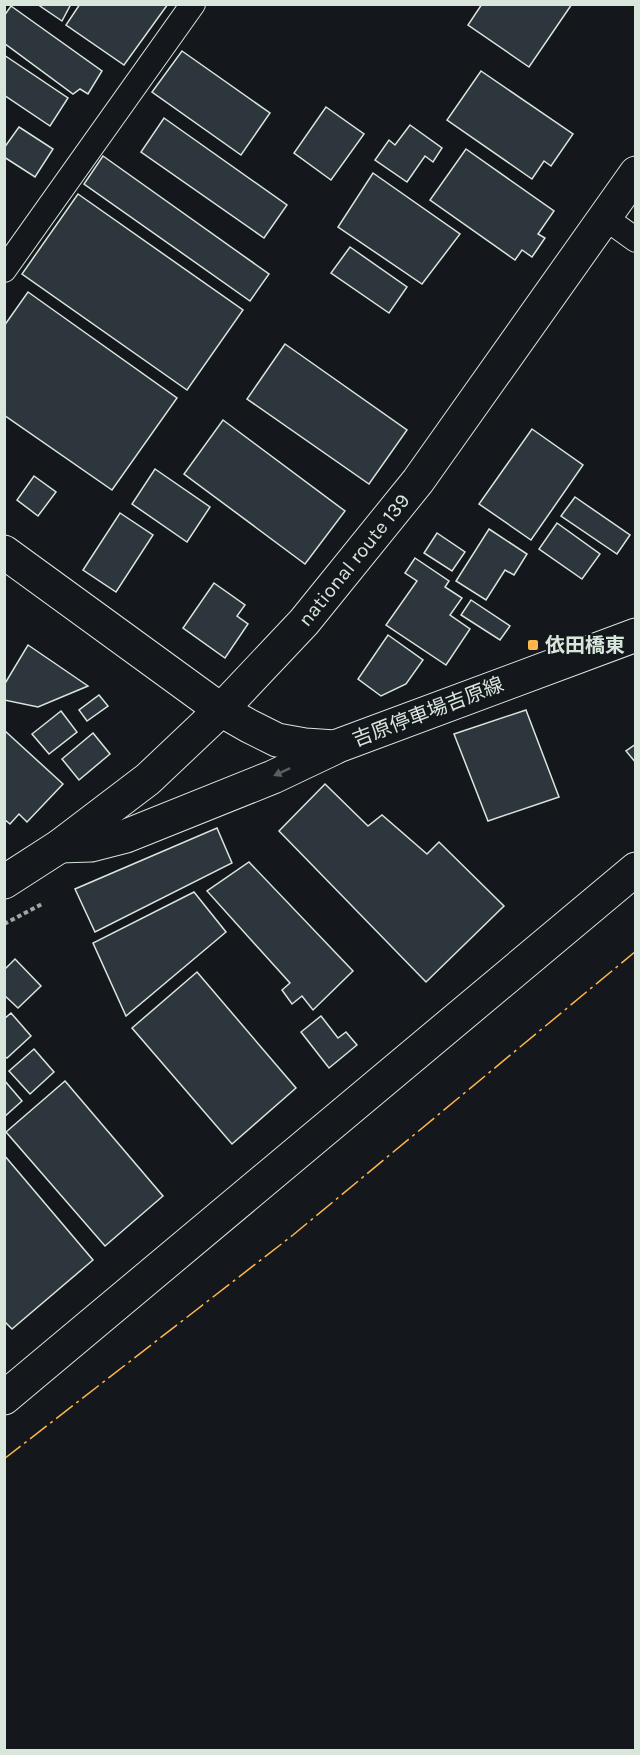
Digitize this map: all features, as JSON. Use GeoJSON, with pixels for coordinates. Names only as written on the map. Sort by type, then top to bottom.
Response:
{"type":"FeatureCollection","features":[{"type":"Feature","properties":{"kind":"main road","name":"national route 139"},"geometry":{"type":"LineString","coordinates":[[4,882],[60,846],[148,779],[221,710],[304,622],[418,481],[636,173]]}},
{"type":"Feature","properties":{"kind":"main road","name":"吉原停車場吉原線"},"geometry":{"type":"LineString","coordinates":[[4,552],[221,710],[277,740],[305,745],[335,747],[636,635]]}},
{"type":"Feature","properties":{"kind":"main road"},"geometry":{"type":"LineString","coordinates":[[60,846],[92,845],[126,836],[273,777],[335,747]]}},
{"type":"Feature","properties":{"kind":"main road"},"geometry":{"type":"LineString","coordinates":[[4,1398],[636,869]]}},
{"type":"Feature","properties":{"kind":"street"},"geometry":{"type":"LineString","coordinates":[[4,270],[193,4]]}},
{"type":"Feature","properties":{"kind":"street"},"geometry":{"type":"LineString","coordinates":[[604,217],[636,240]]}},
{"type":"Feature","properties":{"kind":"path"},"geometry":{"type":"LineString","coordinates":[[4,924],[42,904]]}},
{"type":"Feature","properties":{"kind":"building"},"geometry":{"type":"Polygon","coordinates":[[[37,4],[71,4],[62,21],[37,4]]]}},
{"type":"Feature","properties":{"kind":"building"},"geometry":{"type":"Polygon","coordinates":[[[80,4],[168,4],[124,65],[66,25],[80,4]]]}},
{"type":"Feature","properties":{"kind":"building"},"geometry":{"type":"Polygon","coordinates":[[[482,4],[572,4],[529,67],[468,25],[482,4]]]}},
{"type":"Feature","properties":{"kind":"building"},"geometry":{"type":"Polygon","coordinates":[[[11,6],[102,71],[88,94],[80,89],[73,94],[4,43],[4,16],[11,6]]]}},
{"type":"Feature","properties":{"kind":"building"},"geometry":{"type":"Polygon","coordinates":[[[182,51],[270,113],[241,155],[152,92],[182,51]]]}},
{"type":"Feature","properties":{"kind":"building"},"geometry":{"type":"Polygon","coordinates":[[[4,55],[68,98],[50,126],[4,95],[4,55]]]}},
{"type":"Feature","properties":{"kind":"building"},"geometry":{"type":"Polygon","coordinates":[[[481,71],[573,134],[551,166],[544,161],[532,179],[447,120],[481,71]]]}},
{"type":"Feature","properties":{"kind":"building"},"geometry":{"type":"Polygon","coordinates":[[[326,107],[364,134],[331,180],[294,153],[326,107]]]}},
{"type":"Feature","properties":{"kind":"building"},"geometry":{"type":"Polygon","coordinates":[[[164,118],[287,205],[264,238],[141,152],[164,118]]]}},
{"type":"Feature","properties":{"kind":"building"},"geometry":{"type":"Polygon","coordinates":[[[410,125],[442,148],[433,162],[425,156],[407,182],[375,160],[389,140],[395,145],[410,125]]]}},
{"type":"Feature","properties":{"kind":"building"},"geometry":{"type":"Polygon","coordinates":[[[19,127],[53,149],[35,177],[4,157],[4,148],[19,127]]]}},
{"type":"Feature","properties":{"kind":"building"},"geometry":{"type":"Polygon","coordinates":[[[466,149],[554,211],[538,234],[545,238],[532,257],[522,250],[515,260],[430,200],[466,149]]]}},
{"type":"Feature","properties":{"kind":"building"},"geometry":{"type":"Polygon","coordinates":[[[103,156],[269,274],[250,301],[84,184],[103,156]]]}},
{"type":"Feature","properties":{"kind":"building"},"geometry":{"type":"Polygon","coordinates":[[[373,173],[460,234],[422,284],[338,227],[373,173]]]}},
{"type":"Feature","properties":{"kind":"building"},"geometry":{"type":"Polygon","coordinates":[[[78,194],[243,310],[187,390],[22,274],[78,194]]]}},
{"type":"Feature","properties":{"kind":"building"},"geometry":{"type":"Polygon","coordinates":[[[350,247],[407,287],[389,313],[331,273],[350,247]]]}},
{"type":"Feature","properties":{"kind":"building"},"geometry":{"type":"Polygon","coordinates":[[[28,292],[177,398],[112,490],[4,415],[4,326],[28,292]]]}},
{"type":"Feature","properties":{"kind":"building"},"geometry":{"type":"Polygon","coordinates":[[[285,344],[407,430],[369,484],[247,399],[285,344]]]}},
{"type":"Feature","properties":{"kind":"building"},"geometry":{"type":"Polygon","coordinates":[[[223,420],[345,511],[305,564],[184,474],[223,420]]]}},
{"type":"Feature","properties":{"kind":"building"},"geometry":{"type":"Polygon","coordinates":[[[532,429],[583,465],[531,540],[479,504],[532,429]]]}},
{"type":"Feature","properties":{"kind":"building"},"geometry":{"type":"Polygon","coordinates":[[[155,469],[210,507],[187,542],[132,504],[155,469]]]}},
{"type":"Feature","properties":{"kind":"building"},"geometry":{"type":"Polygon","coordinates":[[[34,476],[56,492],[38,516],[17,500],[34,476]]]}},
{"type":"Feature","properties":{"kind":"building"},"geometry":{"type":"Polygon","coordinates":[[[575,497],[630,535],[617,554],[561,516],[575,497]]]}},
{"type":"Feature","properties":{"kind":"building"},"geometry":{"type":"Polygon","coordinates":[[[120,513],[153,535],[116,592],[83,570],[120,513]]]}},
{"type":"Feature","properties":{"kind":"building"},"geometry":{"type":"Polygon","coordinates":[[[557,523],[600,554],[582,579],[539,549],[557,523]]]}},
{"type":"Feature","properties":{"kind":"building"},"geometry":{"type":"Polygon","coordinates":[[[489,529],[527,554],[514,575],[505,570],[486,600],[456,581],[489,529]]]}},
{"type":"Feature","properties":{"kind":"building"},"geometry":{"type":"Polygon","coordinates":[[[437,533],[465,552],[452,571],[424,553],[437,533]]]}},
{"type":"Feature","properties":{"kind":"building"},"geometry":{"type":"Polygon","coordinates":[[[415,558],[449,581],[445,587],[462,598],[450,615],[470,629],[446,665],[386,625],[417,581],[405,573],[415,558]]]}},
{"type":"Feature","properties":{"kind":"building"},"geometry":{"type":"Polygon","coordinates":[[[214,583],[245,605],[237,616],[248,624],[225,658],[183,628],[214,583]]]}},
{"type":"Feature","properties":{"kind":"building"},"geometry":{"type":"Polygon","coordinates":[[[471,600],[510,626],[500,640],[461,615],[471,600]]]}},
{"type":"Feature","properties":{"kind":"building"},"geometry":{"type":"Polygon","coordinates":[[[388,635],[423,660],[406,684],[381,696],[358,679],[388,635]]]}},
{"type":"Feature","properties":{"kind":"building"},"geometry":{"type":"Polygon","coordinates":[[[28,645],[88,686],[38,707],[4,700],[4,685],[28,645]]]}},
{"type":"Feature","properties":{"kind":"building"},"geometry":{"type":"Polygon","coordinates":[[[99,695],[108,706],[87,721],[79,710],[99,695]]]}},
{"type":"Feature","properties":{"kind":"building"},"geometry":{"type":"Polygon","coordinates":[[[526,710],[559,797],[488,821],[454,734],[526,710]]]}},
{"type":"Feature","properties":{"kind":"building"},"geometry":{"type":"Polygon","coordinates":[[[61,711],[77,732],[49,754],[32,734],[61,711]]]}},
{"type":"Feature","properties":{"kind":"building"},"geometry":{"type":"Polygon","coordinates":[[[4,730],[63,784],[27,822],[19,814],[10,824],[4,819],[4,730]]]}},
{"type":"Feature","properties":{"kind":"building"},"geometry":{"type":"Polygon","coordinates":[[[93,733],[110,754],[79,780],[62,759],[93,733]]]}},
{"type":"Feature","properties":{"kind":"building"},"geometry":{"type":"Polygon","coordinates":[[[636,744],[636,763],[626,751],[636,744]]]}},
{"type":"Feature","properties":{"kind":"building"},"geometry":{"type":"Polygon","coordinates":[[[325,784],[368,826],[382,815],[427,854],[439,842],[504,906],[426,982],[279,831],[325,784]]]}},
{"type":"Feature","properties":{"kind":"building"},"geometry":{"type":"Polygon","coordinates":[[[217,828],[232,863],[95,932],[75,889],[217,828]]]}},
{"type":"Feature","properties":{"kind":"building"},"geometry":{"type":"Polygon","coordinates":[[[249,862],[353,971],[313,1010],[302,996],[292,1004],[282,990],[290,983],[207,891],[249,862]]]}},
{"type":"Feature","properties":{"kind":"building"},"geometry":{"type":"Polygon","coordinates":[[[194,892],[226,932],[126,1016],[93,943],[194,892]]]}},
{"type":"Feature","properties":{"kind":"building"},"geometry":{"type":"Polygon","coordinates":[[[15,959],[41,986],[18,1008],[4,995],[4,970],[15,959]]]}},
{"type":"Feature","properties":{"kind":"building"},"geometry":{"type":"Polygon","coordinates":[[[197,972],[296,1088],[232,1144],[132,1028],[197,972]]]}},
{"type":"Feature","properties":{"kind":"building"},"geometry":{"type":"Polygon","coordinates":[[[11,1013],[31,1036],[7,1058],[4,1056],[4,1019],[11,1013]]]}},
{"type":"Feature","properties":{"kind":"building"},"geometry":{"type":"Polygon","coordinates":[[[321,1016],[338,1038],[346,1032],[357,1045],[329,1068],[301,1032],[321,1016]]]}},
{"type":"Feature","properties":{"kind":"building"},"geometry":{"type":"Polygon","coordinates":[[[34,1049],[54,1072],[30,1094],[9,1071],[34,1049]]]}},
{"type":"Feature","properties":{"kind":"building"},"geometry":{"type":"Polygon","coordinates":[[[4,1080],[22,1101],[4,1117],[4,1080]]]}},
{"type":"Feature","properties":{"kind":"building"},"geometry":{"type":"Polygon","coordinates":[[[65,1081],[163,1196],[105,1246],[6,1132],[65,1081]]]}},
{"type":"Feature","properties":{"kind":"building"},"geometry":{"type":"Polygon","coordinates":[[[4,1155],[93,1260],[12,1329],[4,1321],[4,1155]]]}},
{"type":"Feature","properties":{"kind":"power"},"geometry":{"type":"LineString","coordinates":[[4,1459],[293,1235],[636,951]]}},
{"type":"Feature","properties":{"kind":"place","name":"依田橋東"},"geometry":{"type":"Point","coordinates":[533,645]}}]}
